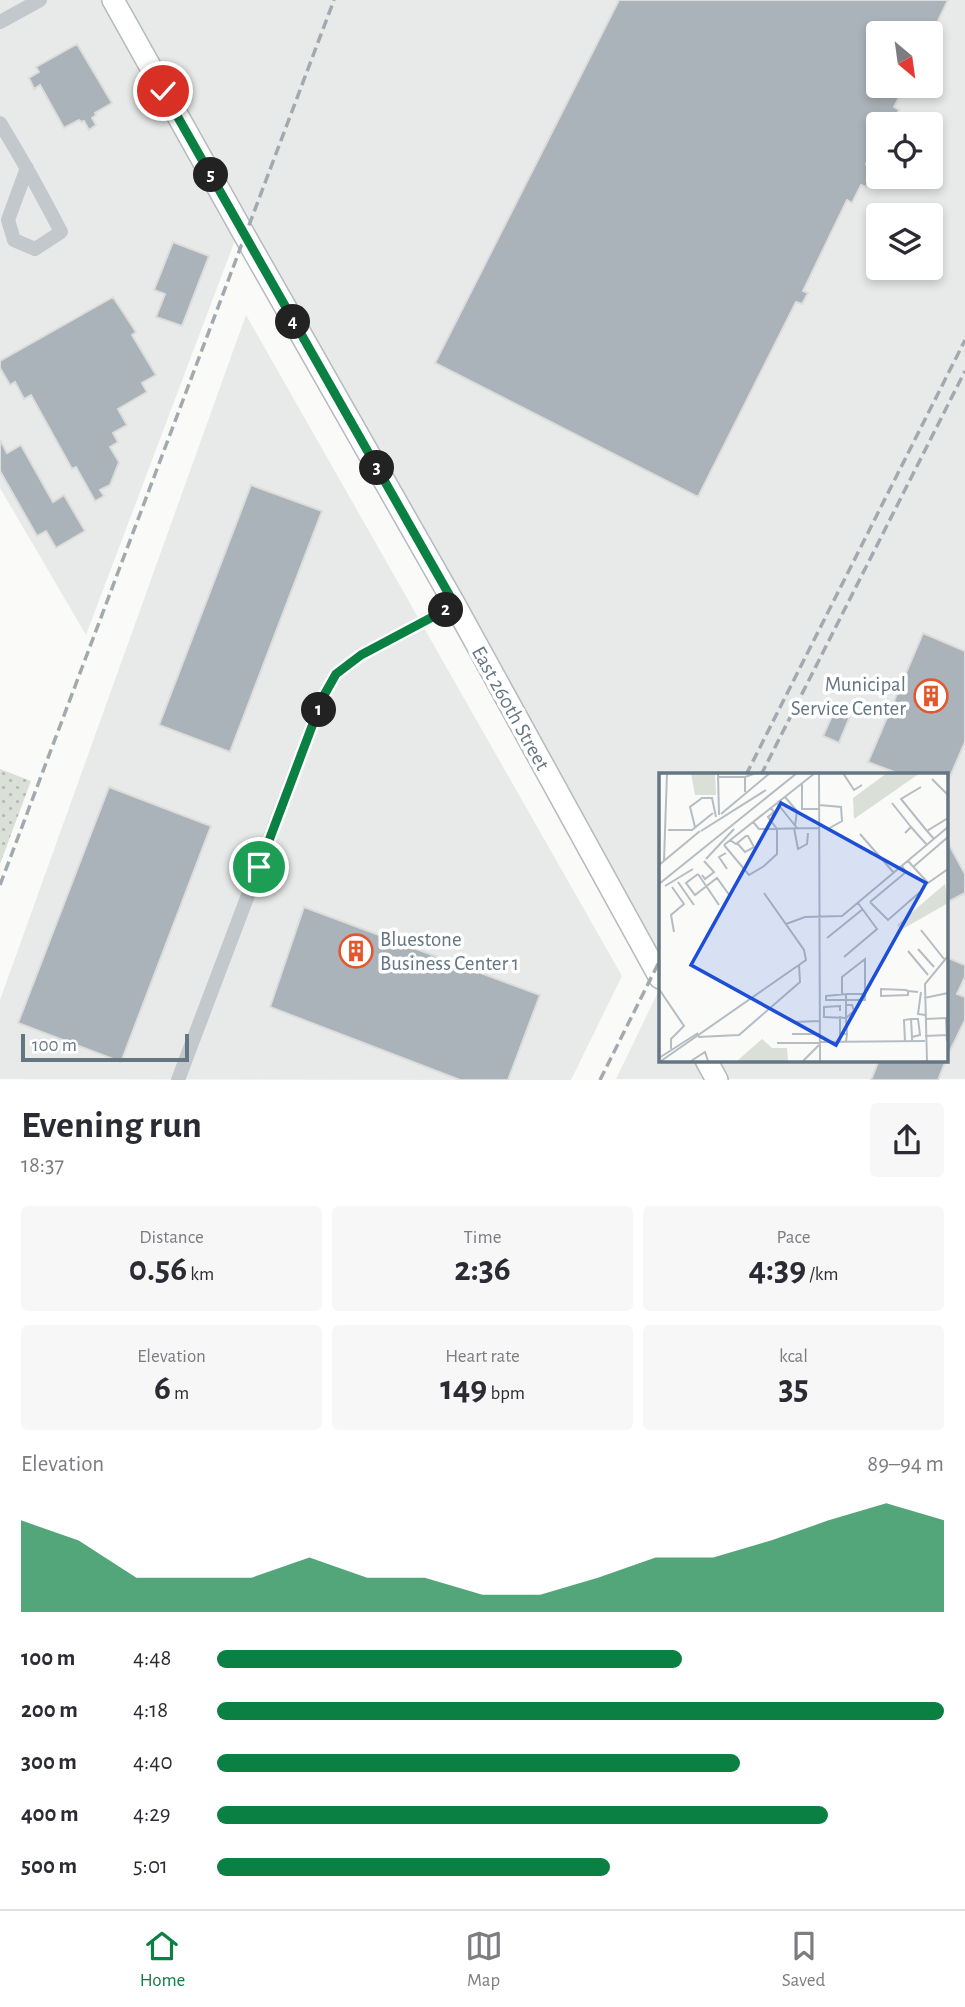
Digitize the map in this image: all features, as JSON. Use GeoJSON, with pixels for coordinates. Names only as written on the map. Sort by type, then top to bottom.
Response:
{"type":"FeatureCollection","features":[{"type":"Feature","properties":{"kind":"main road","name":"East 260th Street"},"geometry":{"type":"LineString","coordinates":[[113,0],[455,605],[659,976]]}},
{"type":"Feature","properties":{"kind":"main road"},"geometry":{"type":"LineString","coordinates":[[707,1062],[717,1080]]}},
{"type":"Feature","properties":{"kind":"street"},"geometry":{"type":"LineString","coordinates":[[0,22],[40,0]]}},
{"type":"Feature","properties":{"kind":"street"},"geometry":{"type":"LineString","coordinates":[[0,123],[27,169],[61,232],[36,249],[14,240],[8,220],[27,169]]}},
{"type":"Feature","properties":{"kind":"street"},"geometry":{"type":"LineString","coordinates":[[178,1080],[323,697],[336,674],[361,655],[455,605]]}},
{"type":"Feature","properties":{"kind":"shaded area"},"geometry":{"type":"Polygon","coordinates":[[[0,0],[965,0],[965,1079],[616,1079],[659,990],[659,1062],[948,1062],[948,773],[659,773],[659,976],[240,227],[86,635],[0,488],[0,0]]]}},
{"type":"Feature","properties":{"kind":"shaded area"},"geometry":{"type":"Polygon","coordinates":[[[246,315],[622,976],[571,1080],[0,1079],[0,1000],[246,315]]]}},
{"type":"Feature","properties":{"kind":"shaded area"},"geometry":{"type":"Polygon","coordinates":[[[0,769],[31,781],[0,864],[0,769]]]}},
{"type":"Feature","properties":{"kind":"building"},"geometry":{"type":"Polygon","coordinates":[[[619,0],[948,0],[938,21],[866,21],[866,98],[899,98],[894,107],[899,110],[866,112],[866,187],[861,185],[852,203],[847,200],[803,291],[808,293],[802,304],[796,302],[698,497],[435,363],[619,0]]]}},
{"type":"Feature","properties":{"kind":"building"},"geometry":{"type":"Polygon","coordinates":[[[77,44],[112,103],[95,113],[92,118],[96,125],[89,130],[84,121],[79,120],[64,128],[40,85],[34,89],[29,78],[39,72],[36,67],[77,44]]]}},
{"type":"Feature","properties":{"kind":"building"},"geometry":{"type":"Polygon","coordinates":[[[173,242],[209,256],[182,326],[156,317],[165,294],[154,290],[173,242]]]}},
{"type":"Feature","properties":{"kind":"building"},"geometry":{"type":"Polygon","coordinates":[[[113,297],[136,332],[132,335],[156,375],[142,383],[147,392],[118,409],[127,425],[113,433],[118,442],[110,447],[119,462],[110,485],[100,490],[104,496],[95,501],[76,467],[72,469],[31,395],[24,399],[15,382],[10,385],[0,368],[0,361],[113,297]]]}},
{"type":"Feature","properties":{"kind":"building"},"geometry":{"type":"Polygon","coordinates":[[[0,440],[7,453],[21,445],[53,502],[64,495],[85,531],[56,548],[46,531],[37,536],[0,471],[0,440]]]}},
{"type":"Feature","properties":{"kind":"building"},"geometry":{"type":"Polygon","coordinates":[[[251,485],[322,511],[230,752],[159,725],[251,485]]]}},
{"type":"Feature","properties":{"kind":"building","name":"Municipal Service Center"},"geometry":{"type":"Polygon","coordinates":[[[923,633],[965,651],[965,742],[949,779],[948,773],[897,773],[868,762],[923,633]]]}},
{"type":"Feature","properties":{"kind":"building"},"geometry":{"type":"Polygon","coordinates":[[[836,707],[851,714],[839,743],[823,736],[836,707]]]}},
{"type":"Feature","properties":{"kind":"building"},"geometry":{"type":"Polygon","coordinates":[[[109,787],[211,826],[121,1062],[18,1023],[109,787]]]}},
{"type":"Feature","properties":{"kind":"building"},"geometry":{"type":"Polygon","coordinates":[[[948,843],[965,874],[965,893],[948,902],[948,843]]]}},
{"type":"Feature","properties":{"kind":"building","name":"Bluestone Business Center 1"},"geometry":{"type":"Polygon","coordinates":[[[304,907],[540,995],[508,1080],[460,1080],[270,1007],[304,907]]]}},
{"type":"Feature","properties":{"kind":"building"},"geometry":{"type":"Polygon","coordinates":[[[948,958],[965,965],[965,977],[957,994],[965,997],[965,1020],[948,1055],[948,958]]]}},
{"type":"Feature","properties":{"kind":"building"},"geometry":{"type":"Polygon","coordinates":[[[878,1062],[945,1062],[938,1080],[871,1080],[878,1062]]]}},
{"type":"Feature","properties":{"kind":"railway"},"geometry":{"type":"LineString","coordinates":[[0,885],[334,0]]}},
{"type":"Feature","properties":{"kind":"railway"},"geometry":{"type":"LineString","coordinates":[[747,773],[965,340]]}},
{"type":"Feature","properties":{"kind":"railway"},"geometry":{"type":"LineString","coordinates":[[762,773],[965,371]]}},
{"type":"Feature","properties":{"kind":"railway"},"geometry":{"type":"LineString","coordinates":[[600,1080],[659,962]]}},
{"type":"Feature","properties":{"kind":"place","name":"Municipal Service Center"},"geometry":{"type":"Point","coordinates":[931,696]}},
{"type":"Feature","properties":{"kind":"place","name":"Bluestone Business Center 1"},"geometry":{"type":"Point","coordinates":[356,951]}},
{"type":"Feature","properties":{"kind":"route"},"geometry":{"type":"LineString","coordinates":[[163,91],[455,605],[361,655],[336,674],[323,697],[259,867]]}}]}
